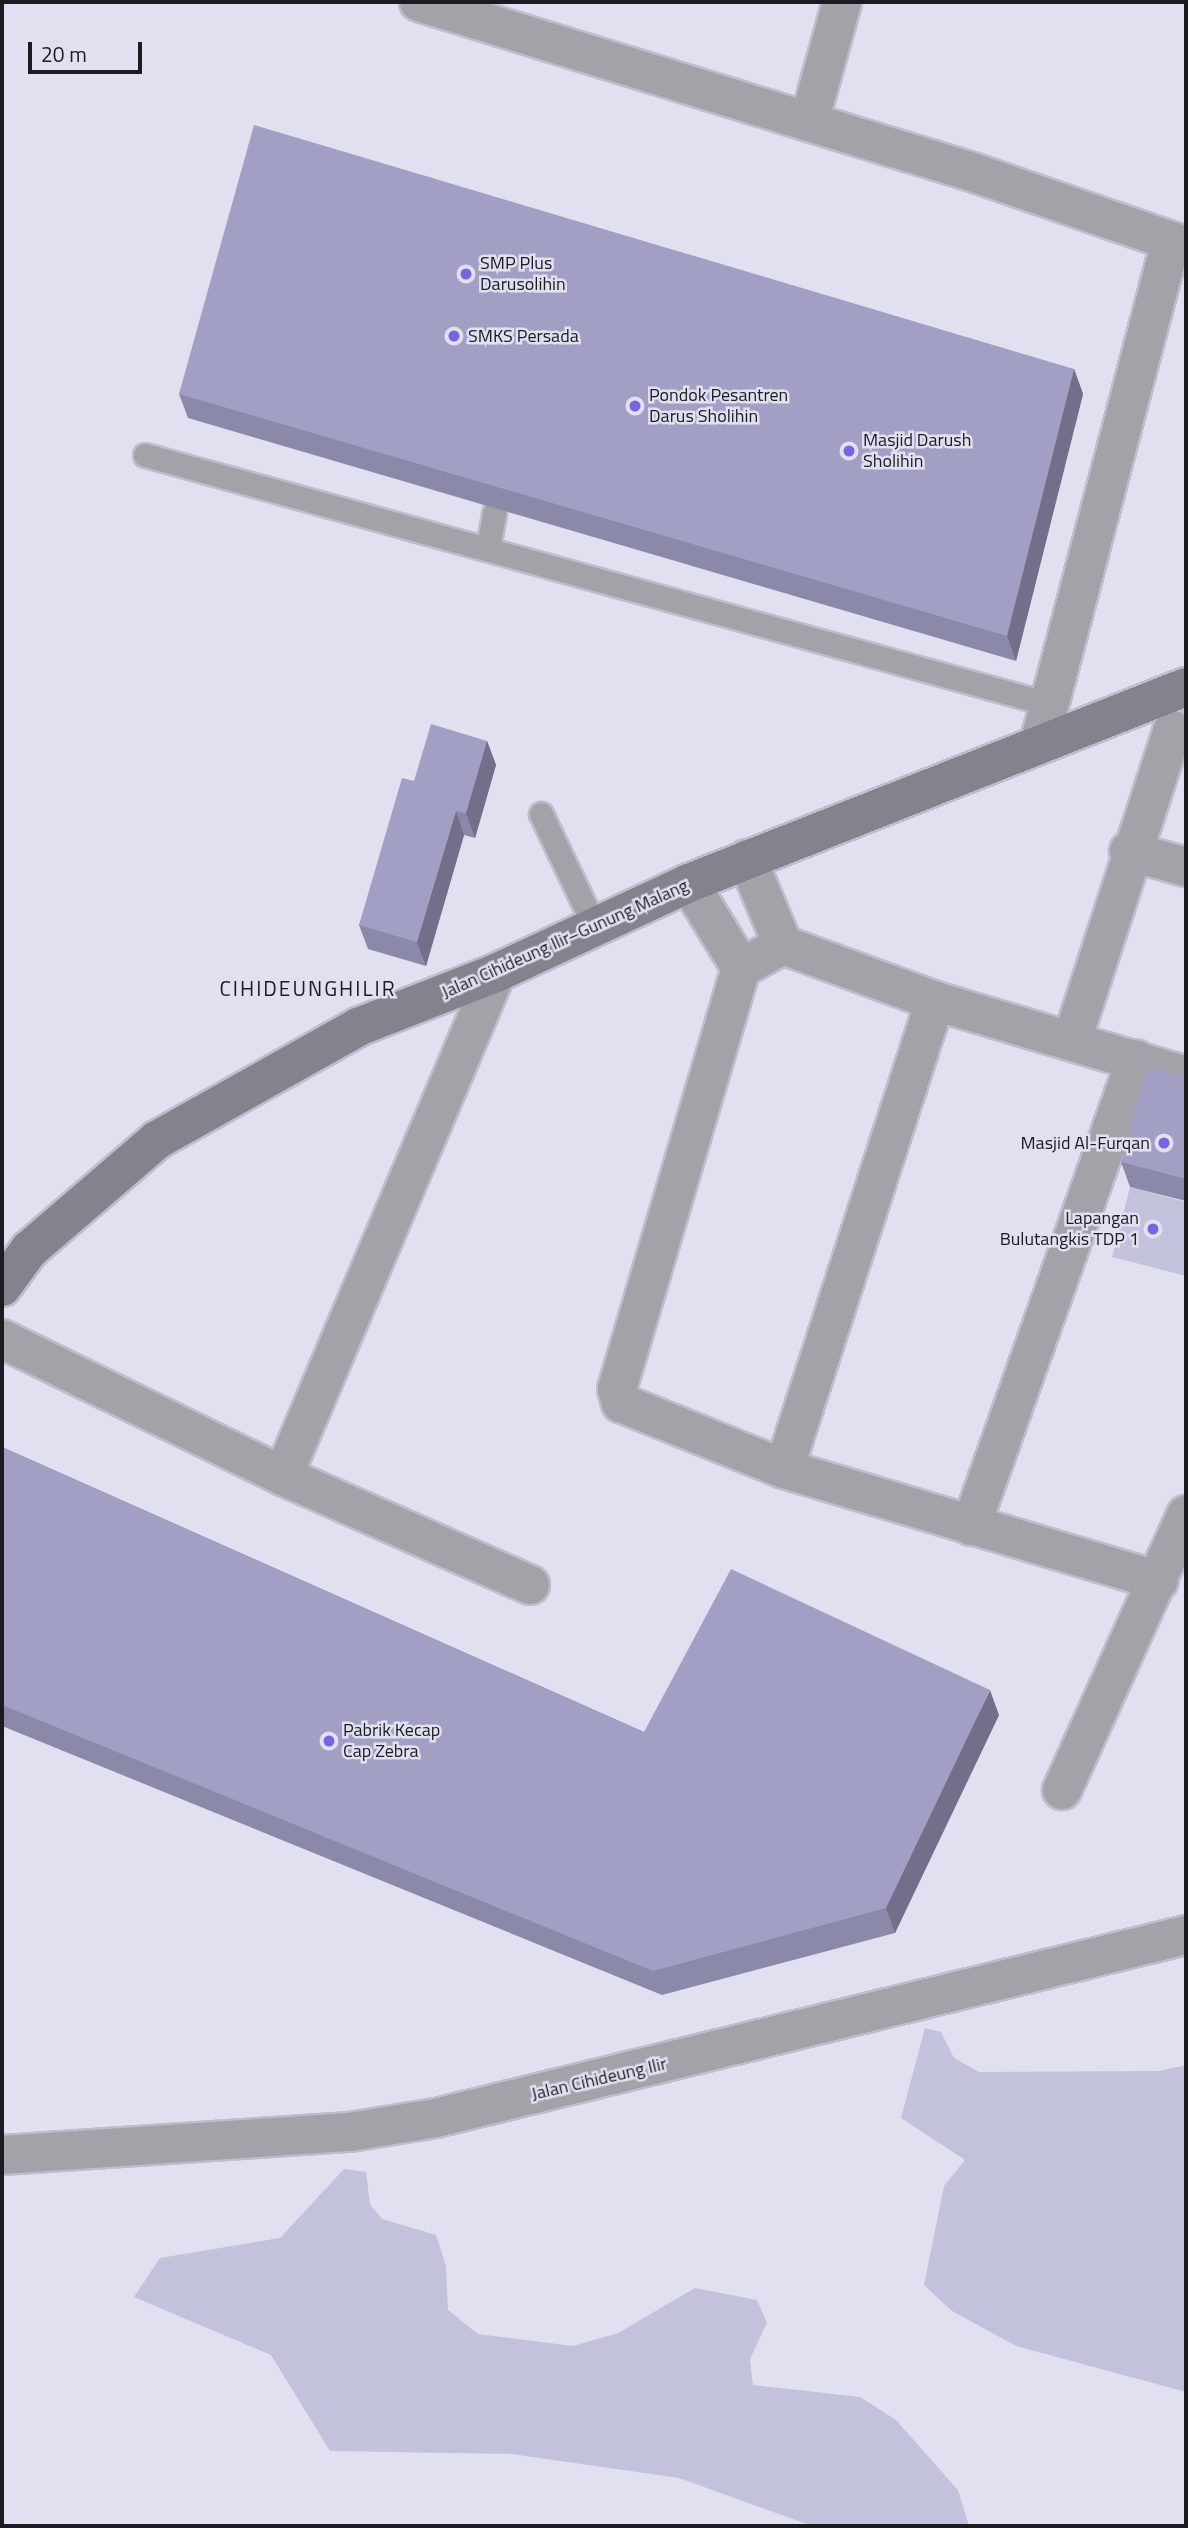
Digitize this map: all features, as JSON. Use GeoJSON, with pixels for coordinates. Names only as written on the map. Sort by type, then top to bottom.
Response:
{"type":"FeatureCollection","features":[{"type":"Feature","properties":{"kind":"main road","name":"Jalan Cihideung Ilir–Gunung Malang"},"geometry":{"type":"LineString","coordinates":[[2,1287],[29,1250],[157,1140],[358,1027],[496,973],[689,883],[747,859],[1186,687]]}},
{"type":"Feature","properties":{"kind":"street"},"geometry":{"type":"LineString","coordinates":[[419,2],[809,122],[1179,244],[1039,744]]}},
{"type":"Feature","properties":{"kind":"street"},"geometry":{"type":"LineString","coordinates":[[809,122],[842,2]]}},
{"type":"Feature","properties":{"kind":"street"},"geometry":{"type":"LineString","coordinates":[[1072,1040],[1129,851],[1173,730]]}},
{"type":"Feature","properties":{"kind":"street"},"geometry":{"type":"LineString","coordinates":[[1129,851],[1186,867]]}},
{"type":"Feature","properties":{"kind":"street"},"geometry":{"type":"LineString","coordinates":[[747,859],[783,945],[935,1001],[1186,1076]]}},
{"type":"Feature","properties":{"kind":"street"},"geometry":{"type":"LineString","coordinates":[[689,883],[741,968]]}},
{"type":"Feature","properties":{"kind":"street"},"geometry":{"type":"LineString","coordinates":[[783,945],[741,968],[617,1389],[621,1403],[638,1415],[784,1469],[1159,1581]]}},
{"type":"Feature","properties":{"kind":"street"},"geometry":{"type":"LineString","coordinates":[[283,1476],[496,973]]}},
{"type":"Feature","properties":{"kind":"street"},"geometry":{"type":"LineString","coordinates":[[784,1469],[935,1001]]}},
{"type":"Feature","properties":{"kind":"street"},"geometry":{"type":"LineString","coordinates":[[971,1526],[1136,1059]]}},
{"type":"Feature","properties":{"kind":"street"},"geometry":{"type":"LineString","coordinates":[[2,1339],[283,1476],[530,1585]]}},
{"type":"Feature","properties":{"kind":"street"},"geometry":{"type":"LineString","coordinates":[[1062,1790],[1159,1581],[1186,1515]]}},
{"type":"Feature","properties":{"kind":"street","name":"Jalan Cihideung Ilir"},"geometry":{"type":"LineString","coordinates":[[2,2155],[350,2132],[436,2118],[1186,1935]]}},
{"type":"Feature","properties":{"kind":"lane"},"geometry":{"type":"LineString","coordinates":[[145,455],[1049,704]]}},
{"type":"Feature","properties":{"kind":"lane"},"geometry":{"type":"LineString","coordinates":[[488,548],[494,513]]}},
{"type":"Feature","properties":{"kind":"lane"},"geometry":{"type":"LineString","coordinates":[[541,814],[595,927]]}},
{"type":"Feature","properties":{"kind":"shaded area","name":"Lapangan Bulutangkis TDP 1"},"geometry":{"type":"Polygon","coordinates":[[[1130,1187],[1186,1202],[1186,1276],[1112,1257],[1130,1187]]]}},
{"type":"Feature","properties":{"kind":"shaded area"},"geometry":{"type":"Polygon","coordinates":[[[925,2028],[941,2032],[954,2058],[979,2072],[1159,2071],[1186,2065],[1186,2392],[1016,2346],[952,2311],[924,2285],[944,2186],[965,2160],[901,2118],[925,2028]]]}},
{"type":"Feature","properties":{"kind":"shaded area"},"geometry":{"type":"Polygon","coordinates":[[[344,2169],[366,2172],[370,2204],[382,2219],[436,2235],[446,2266],[448,2310],[478,2334],[573,2346],[618,2333],[695,2288],[757,2300],[767,2323],[750,2359],[753,2385],[860,2397],[896,2420],[958,2490],[969,2526],[812,2526],[679,2478],[511,2454],[330,2451],[271,2355],[134,2297],[160,2258],[280,2238],[344,2169]]]}},
{"type":"Feature","properties":{"kind":"building","name":"Pondok Pesantren Darus Sholihin"},"geometry":{"type":"Polygon","coordinates":[[[254,125],[1074,369],[1007,636],[179,394],[254,125]]]}},
{"type":"Feature","properties":{"kind":"building"},"geometry":{"type":"Polygon","coordinates":[[[431,724],[487,741],[466,813],[456,811],[417,942],[359,925],[402,778],[414,781],[431,724]]]}},
{"type":"Feature","properties":{"kind":"building","name":"Masjid Al-Furqan"},"geometry":{"type":"Polygon","coordinates":[[[1147,1067],[1186,1077],[1186,1179],[1121,1162],[1147,1067]]]}},
{"type":"Feature","properties":{"kind":"building","name":"Pabrik Kecap Cap Zebra"},"geometry":{"type":"Polygon","coordinates":[[[2,1447],[644,1732],[731,1569],[990,1690],[886,1908],[653,1971],[2,1705],[2,1447]]]}},
{"type":"Feature","properties":{"kind":"place","name":"SMP Plus Darusolihin"},"geometry":{"type":"Point","coordinates":[466,274]}},
{"type":"Feature","properties":{"kind":"place","name":"SMKS Persada"},"geometry":{"type":"Point","coordinates":[454,336]}},
{"type":"Feature","properties":{"kind":"place","name":"Pondok Pesantren Darus Sholihin"},"geometry":{"type":"Point","coordinates":[635,406]}},
{"type":"Feature","properties":{"kind":"place","name":"Masjid Darush Sholihin"},"geometry":{"type":"Point","coordinates":[849,451]}},
{"type":"Feature","properties":{"kind":"place","name":"Masjid Al-Furqan"},"geometry":{"type":"Point","coordinates":[1164,1143]}},
{"type":"Feature","properties":{"kind":"place","name":"Lapangan Bulutangkis TDP 1"},"geometry":{"type":"Point","coordinates":[1153,1229]}},
{"type":"Feature","properties":{"kind":"place","name":"Pabrik Kecap Cap Zebra"},"geometry":{"type":"Point","coordinates":[329,1741]}},
{"type":"Feature","properties":{"kind":"district","name":"CIHIDEUNGHILIR"},"geometry":{"type":"Point","coordinates":[308,988]}}]}
